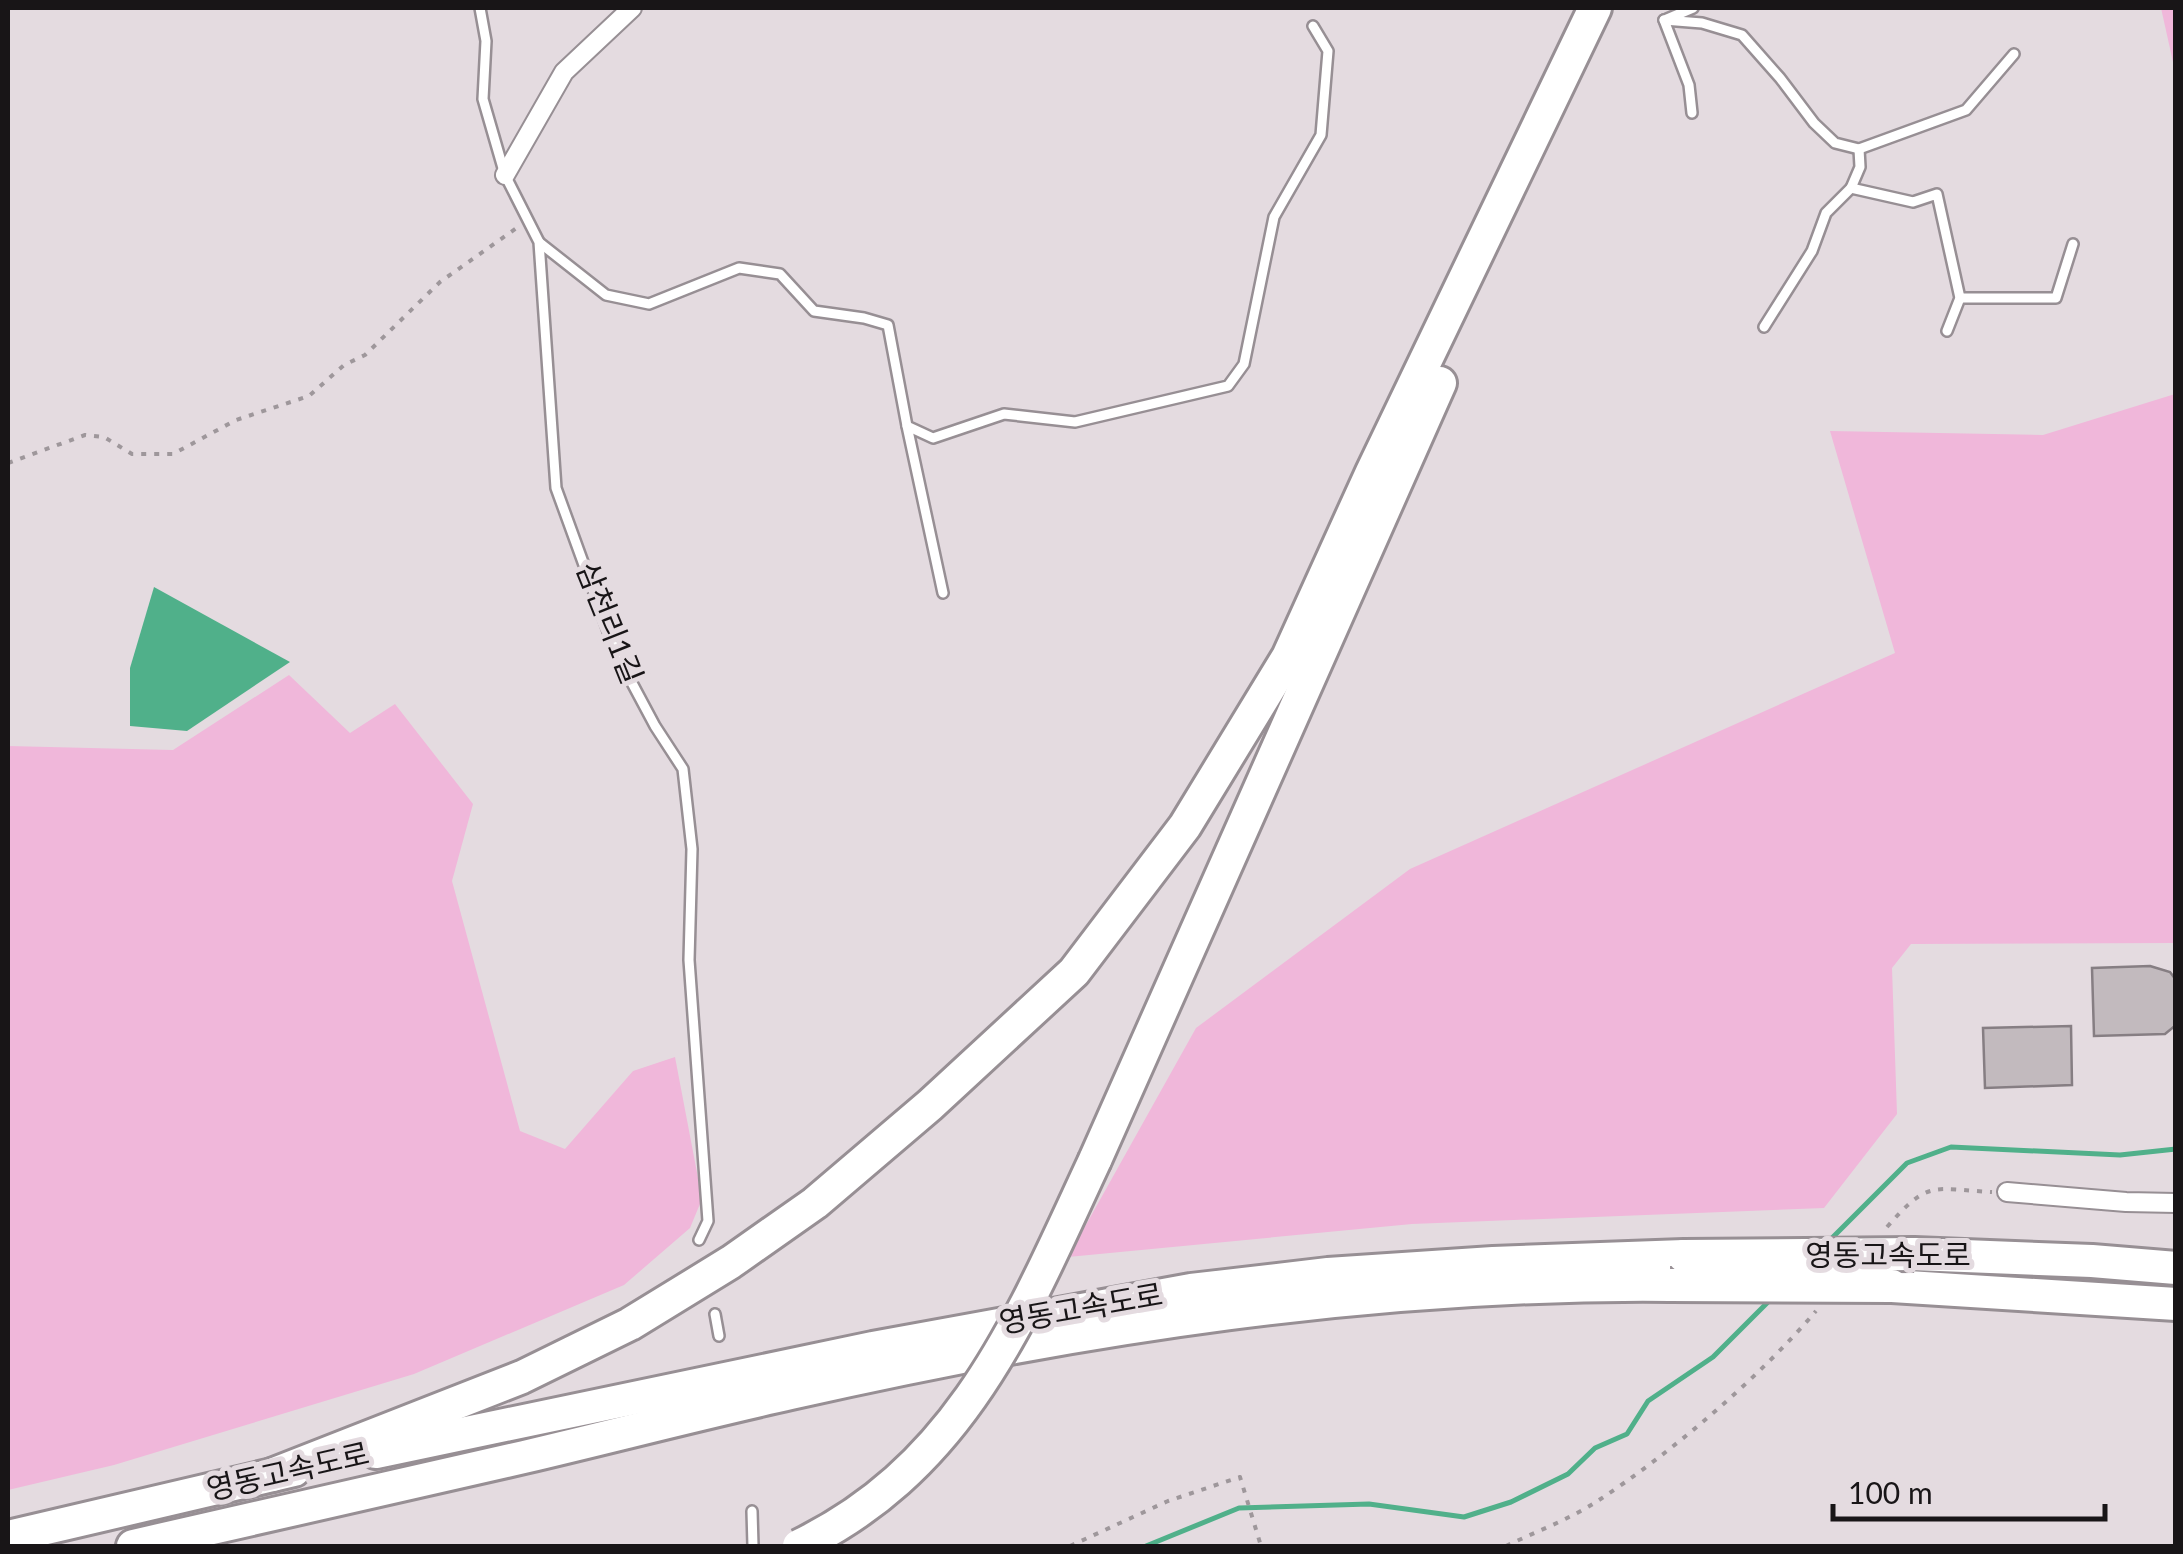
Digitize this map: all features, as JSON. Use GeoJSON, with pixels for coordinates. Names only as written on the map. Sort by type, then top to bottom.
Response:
{"type":"FeatureCollection","features":[{"type":"Feature","properties":{"kind":"highway"},"geometry":{"type":"LineString","coordinates":[[272,1475],[522,1377],[630,1324],[731,1262],[844,1179],[1074,972],[1186,826],[1288,656],[1595,8]]}},
{"type":"Feature","properties":{"kind":"highway"},"geometry":{"type":"LineString","coordinates":[[798,1546],[838,1524],[924,1457],[966,1408],[997,1361],[1094,1160],[1394,482],[1613,8]]}},
{"type":"Feature","properties":{"kind":"highway","name":"영동고속도로"},"geometry":{"type":"LineString","coordinates":[[133,1546],[791,1393],[956,1358],[1154,1324],[1322,1303],[1602,1284],[1677,1270],[1914,1254],[2176,1268]]}},
{"type":"Feature","properties":{"kind":"highway","name":"영동고속도로"},"geometry":{"type":"LineString","coordinates":[[8,1537],[272,1475],[872,1348],[1191,1290],[1328,1274],[1493,1263],[1677,1270],[2176,1304]]}},
{"type":"Feature","properties":{"kind":"street"},"geometry":{"type":"LineString","coordinates":[[504,175],[564,72],[632,8]]}},
{"type":"Feature","properties":{"kind":"street"},"geometry":{"type":"LineString","coordinates":[[2007,1192],[2176,1203]]}},
{"type":"Feature","properties":{"kind":"lane","name":"삼천리1길"},"geometry":{"type":"LineString","coordinates":[[480,8],[486,41],[482,99],[504,175],[539,242],[556,488],[616,653],[683,768],[692,849],[689,960],[708,1221],[699,1240]]}},
{"type":"Feature","properties":{"kind":"lane"},"geometry":{"type":"LineString","coordinates":[[1664,20],[1692,8]]}},
{"type":"Feature","properties":{"kind":"lane"},"geometry":{"type":"LineString","coordinates":[[1664,20],[1689,85],[1692,113]]}},
{"type":"Feature","properties":{"kind":"lane"},"geometry":{"type":"LineString","coordinates":[[1664,20],[1702,24],[1742,35],[1814,123],[1835,142],[1859,149],[1966,110],[2014,54]]}},
{"type":"Feature","properties":{"kind":"lane"},"geometry":{"type":"LineString","coordinates":[[908,426],[933,438],[1004,414],[1075,422],[1228,386],[1244,364],[1274,217],[1321,135],[1328,52],[1314,26]]}},
{"type":"Feature","properties":{"kind":"lane"},"geometry":{"type":"LineString","coordinates":[[1764,327],[1812,250],[1826,213],[1851,188],[1860,167],[1859,149]]}},
{"type":"Feature","properties":{"kind":"lane"},"geometry":{"type":"LineString","coordinates":[[1851,188],[1913,202],[1937,194],[1960,298],[1948,331]]}},
{"type":"Feature","properties":{"kind":"lane"},"geometry":{"type":"LineString","coordinates":[[539,242],[606,295],[649,304],[738,268],[780,274],[814,311],[888,325],[943,593]]}},
{"type":"Feature","properties":{"kind":"lane"},"geometry":{"type":"LineString","coordinates":[[1960,298],[2056,298],[2073,244]]}},
{"type":"Feature","properties":{"kind":"lane"},"geometry":{"type":"LineString","coordinates":[[715,1314],[720,1336]]}},
{"type":"Feature","properties":{"kind":"lane"},"geometry":{"type":"LineString","coordinates":[[752,1512],[753,1546]]}},
{"type":"Feature","properties":{"kind":"path"},"geometry":{"type":"LineString","coordinates":[[8,463],[86,434],[104,437],[132,454],[173,454],[236,420],[309,396],[344,366],[365,356],[440,282],[528,220]]}},
{"type":"Feature","properties":{"kind":"path"},"geometry":{"type":"LineString","coordinates":[[1885,1230],[1911,1200],[1928,1189],[2007,1192]]}},
{"type":"Feature","properties":{"kind":"path"},"geometry":{"type":"LineString","coordinates":[[1506,1546],[1594,1504],[1673,1444],[1794,1337],[1820,1306]]}},
{"type":"Feature","properties":{"kind":"path"},"geometry":{"type":"LineString","coordinates":[[1070,1546],[1168,1501],[1240,1477],[1262,1546]]}},
{"type":"Feature","properties":{"kind":"shaded area"},"geometry":{"type":"Polygon","coordinates":[[[2161,8],[2175,8],[2175,71],[2161,8]]]}},
{"type":"Feature","properties":{"kind":"shaded area"},"geometry":{"type":"Polygon","coordinates":[[[2175,394],[2175,943],[1911,944],[1892,968],[1897,1114],[1824,1208],[1412,1224],[1068,1257],[1196,1028],[1410,869],[1895,653],[1830,431],[2043,435],[2175,394]]]}},
{"type":"Feature","properties":{"kind":"shaded area"},"geometry":{"type":"Polygon","coordinates":[[[154,587],[290,662],[187,731],[130,726],[130,668],[154,587]]]}},
{"type":"Feature","properties":{"kind":"shaded area"},"geometry":{"type":"Polygon","coordinates":[[[289,675],[350,733],[395,704],[473,804],[452,881],[520,1131],[565,1149],[633,1071],[675,1057],[702,1199],[690,1228],[624,1285],[414,1374],[114,1465],[8,1490],[8,746],[173,750],[289,675]]]}},
{"type":"Feature","properties":{"kind":"building"},"geometry":{"type":"Polygon","coordinates":[[[2150,966],[2170,972],[2176,980],[2176,1025],[2165,1034],[2094,1036],[2092,968],[2150,966]]]}},
{"type":"Feature","properties":{"kind":"building"},"geometry":{"type":"Polygon","coordinates":[[[2071,1026],[2072,1085],[1985,1088],[1983,1028],[2071,1026]]]}},
{"type":"Feature","properties":{"kind":"waterway"},"geometry":{"type":"LineString","coordinates":[[1828,1242],[1907,1163],[1951,1147],[2120,1155],[2176,1149]]}},
{"type":"Feature","properties":{"kind":"waterway"},"geometry":{"type":"LineString","coordinates":[[1146,1546],[1239,1508],[1369,1504],[1464,1517],[1511,1502],[1568,1474],[1595,1448],[1627,1434],[1648,1401],[1713,1357],[1771,1299]]}}]}
